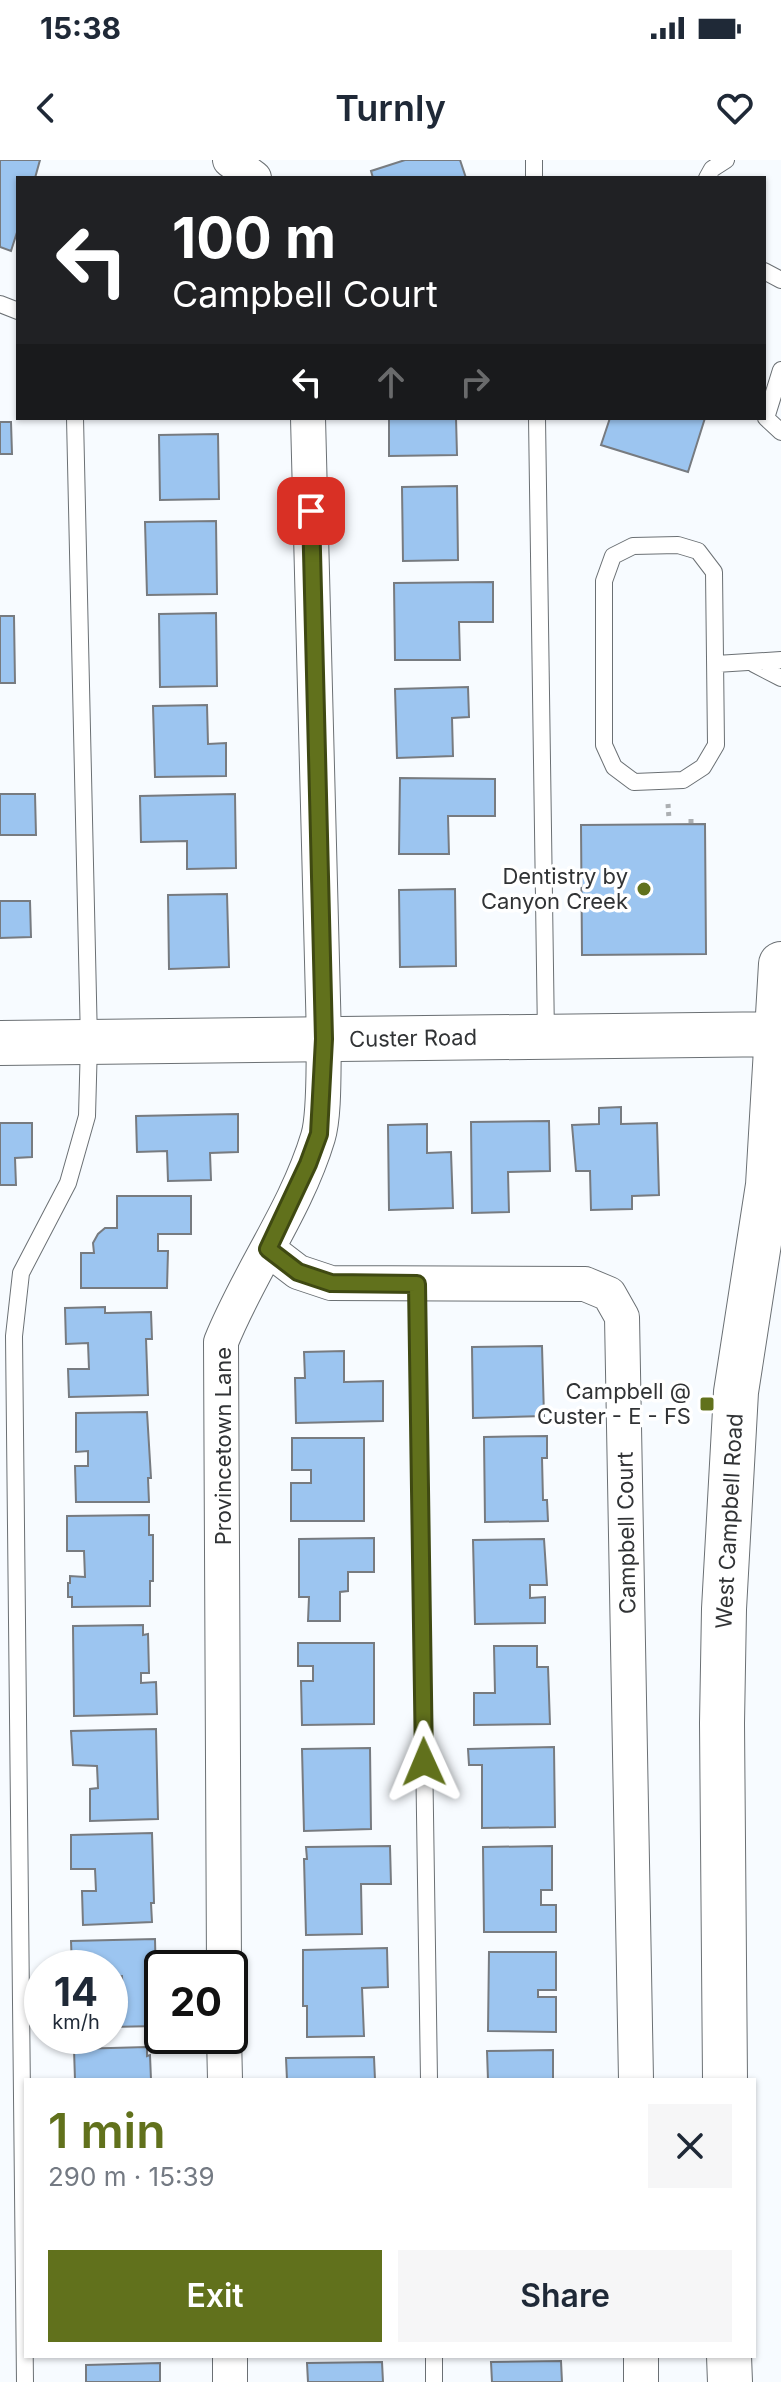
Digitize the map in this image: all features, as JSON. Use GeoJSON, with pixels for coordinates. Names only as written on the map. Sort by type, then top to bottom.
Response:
{"type":"FeatureCollection","features":[{"type":"Feature","properties":{"kind":"main road","name":"West Campbell Road"},"geometry":{"type":"LineString","coordinates":[[725,2078],[724,1609],[736,1392],[768,1185],[780,1033],[781,964]]}},
{"type":"Feature","properties":{"kind":"main road","name":"Custer Road"},"geometry":{"type":"LineString","coordinates":[[0,1043],[780,1033]]}},
{"type":"Feature","properties":{"kind":"main road"},"geometry":{"type":"LineString","coordinates":[[729,2358],[730,2382]]}},
{"type":"Feature","properties":{"kind":"street"},"geometry":{"type":"LineString","coordinates":[[230,160],[251,176]]}},
{"type":"Feature","properties":{"kind":"street","name":"Provincetown Lane"},"geometry":{"type":"LineString","coordinates":[[224,1950],[221,1342],[268,1249],[319,1134],[324,1039],[308,420]]}},
{"type":"Feature","properties":{"kind":"street","name":"Campbell Court"},"geometry":{"type":"LineString","coordinates":[[268,1249],[298,1272],[331,1283],[585,1284],[609,1294],[622,1317],[636,2078]]}},
{"type":"Feature","properties":{"kind":"street"},"geometry":{"type":"LineString","coordinates":[[224,2054],[225,2078]]}},
{"type":"Feature","properties":{"kind":"street"},"geometry":{"type":"LineString","coordinates":[[230,2358],[230,2382]]}},
{"type":"Feature","properties":{"kind":"street"},"geometry":{"type":"LineString","coordinates":[[641,2358],[641,2382]]}},
{"type":"Feature","properties":{"kind":"lane"},"geometry":{"type":"LineString","coordinates":[[708,176],[712,169],[726,160]]}},
{"type":"Feature","properties":{"kind":"lane"},"geometry":{"type":"LineString","coordinates":[[781,370],[766,418],[781,432]]}},
{"type":"Feature","properties":{"kind":"lane"},"geometry":{"type":"LineString","coordinates":[[24,2287],[14,1336],[21,1273],[68,1183],[87,1116],[89,1042],[75,420]]}},
{"type":"Feature","properties":{"kind":"lane"},"geometry":{"type":"LineString","coordinates":[[537,420],[546,1036]]}},
{"type":"Feature","properties":{"kind":"lane"},"geometry":{"type":"LineString","coordinates":[[678,545],[698,551],[714,572],[716,664],[716,745],[703,767],[683,780],[634,782],[614,767],[604,745],[604,581],[613,556],[633,546],[678,545]]}},
{"type":"Feature","properties":{"kind":"lane"},"geometry":{"type":"LineString","coordinates":[[716,664],[781,660]]}},
{"type":"Feature","properties":{"kind":"lane"},"geometry":{"type":"LineString","coordinates":[[753,663],[781,678]]}},
{"type":"Feature","properties":{"kind":"lane"},"geometry":{"type":"LineString","coordinates":[[417,1284],[429,2078]]}},
{"type":"Feature","properties":{"kind":"lane"},"geometry":{"type":"LineString","coordinates":[[25,2358],[25,2382]]}},
{"type":"Feature","properties":{"kind":"lane"},"geometry":{"type":"LineString","coordinates":[[434,2358],[434,2382]]}},
{"type":"Feature","properties":{"kind":"building"},"geometry":{"type":"Polygon","coordinates":[[[0,160],[40,160],[36,176],[16,176],[16,235],[11,251],[0,247],[0,160]]]}},
{"type":"Feature","properties":{"kind":"building"},"geometry":{"type":"Polygon","coordinates":[[[405,160],[460,160],[465,176],[372,176],[371,171],[405,160]]]}},
{"type":"Feature","properties":{"kind":"building"},"geometry":{"type":"Polygon","coordinates":[[[389,420],[456,420],[457,455],[389,456],[389,420]]]}},
{"type":"Feature","properties":{"kind":"building"},"geometry":{"type":"Polygon","coordinates":[[[609,420],[704,420],[688,472],[601,445],[609,420]]]}},
{"type":"Feature","properties":{"kind":"building"},"geometry":{"type":"Polygon","coordinates":[[[0,422],[11,422],[12,454],[0,454],[0,422]]]}},
{"type":"Feature","properties":{"kind":"building"},"geometry":{"type":"Polygon","coordinates":[[[218,434],[219,499],[160,500],[159,435],[218,434]]]}},
{"type":"Feature","properties":{"kind":"building"},"geometry":{"type":"Polygon","coordinates":[[[457,486],[458,560],[403,561],[402,487],[457,486]]]}},
{"type":"Feature","properties":{"kind":"building"},"geometry":{"type":"Polygon","coordinates":[[[216,521],[217,594],[147,595],[145,522],[216,521]]]}},
{"type":"Feature","properties":{"kind":"building"},"geometry":{"type":"Polygon","coordinates":[[[493,582],[493,622],[459,622],[460,660],[395,660],[394,583],[493,582]]]}},
{"type":"Feature","properties":{"kind":"building"},"geometry":{"type":"Polygon","coordinates":[[[216,613],[217,686],[160,687],[159,614],[216,613]]]}},
{"type":"Feature","properties":{"kind":"building"},"geometry":{"type":"Polygon","coordinates":[[[0,616],[14,616],[15,683],[0,683],[0,616]]]}},
{"type":"Feature","properties":{"kind":"building"},"geometry":{"type":"Polygon","coordinates":[[[468,687],[469,717],[452,718],[453,756],[397,758],[395,689],[468,687]]]}},
{"type":"Feature","properties":{"kind":"building"},"geometry":{"type":"Polygon","coordinates":[[[207,705],[208,744],[226,743],[226,776],[155,777],[153,706],[207,705]]]}},
{"type":"Feature","properties":{"kind":"building"},"geometry":{"type":"Polygon","coordinates":[[[400,778],[495,779],[495,816],[448,816],[449,854],[399,854],[400,778]]]}},
{"type":"Feature","properties":{"kind":"building"},"geometry":{"type":"Polygon","coordinates":[[[0,794],[35,794],[36,835],[0,835],[0,794]]]}},
{"type":"Feature","properties":{"kind":"building"},"geometry":{"type":"Polygon","coordinates":[[[235,794],[236,868],[187,869],[187,841],[141,842],[140,796],[235,794]]]}},
{"type":"Feature","properties":{"kind":"building","name":"Dentistry by Canyon Creek"},"geometry":{"type":"Polygon","coordinates":[[[705,824],[706,954],[582,955],[581,825],[705,824]]]}},
{"type":"Feature","properties":{"kind":"building"},"geometry":{"type":"Polygon","coordinates":[[[455,889],[456,966],[400,967],[399,890],[455,889]]]}},
{"type":"Feature","properties":{"kind":"building"},"geometry":{"type":"Polygon","coordinates":[[[227,894],[229,967],[169,969],[168,895],[227,894]]]}},
{"type":"Feature","properties":{"kind":"building"},"geometry":{"type":"Polygon","coordinates":[[[0,901],[30,901],[31,937],[0,938],[0,901]]]}},
{"type":"Feature","properties":{"kind":"building"},"geometry":{"type":"Polygon","coordinates":[[[621,1107],[621,1124],[657,1123],[659,1195],[632,1196],[632,1209],[591,1210],[590,1171],[576,1171],[572,1125],[599,1124],[599,1108],[621,1107]]]}},
{"type":"Feature","properties":{"kind":"building"},"geometry":{"type":"Polygon","coordinates":[[[238,1114],[238,1152],[210,1153],[211,1180],[168,1181],[167,1151],[137,1152],[136,1116],[238,1114]]]}},
{"type":"Feature","properties":{"kind":"building"},"geometry":{"type":"Polygon","coordinates":[[[549,1121],[550,1171],[508,1172],[509,1212],[472,1213],[471,1122],[549,1121]]]}},
{"type":"Feature","properties":{"kind":"building"},"geometry":{"type":"Polygon","coordinates":[[[0,1123],[32,1123],[32,1157],[15,1158],[16,1185],[0,1185],[0,1123]]]}},
{"type":"Feature","properties":{"kind":"building"},"geometry":{"type":"Polygon","coordinates":[[[427,1124],[427,1153],[451,1152],[453,1208],[389,1210],[388,1125],[427,1124]]]}},
{"type":"Feature","properties":{"kind":"building"},"geometry":{"type":"Polygon","coordinates":[[[117,1196],[191,1196],[191,1234],[158,1234],[158,1251],[168,1251],[167,1288],[81,1288],[81,1253],[94,1253],[93,1243],[98,1234],[105,1228],[117,1228],[117,1196]]]}},
{"type":"Feature","properties":{"kind":"building"},"geometry":{"type":"Polygon","coordinates":[[[105,1307],[105,1313],[151,1312],[152,1339],[146,1339],[148,1395],[69,1397],[68,1369],[89,1369],[88,1343],[66,1344],[65,1308],[105,1307]]]}},
{"type":"Feature","properties":{"kind":"building"},"geometry":{"type":"Polygon","coordinates":[[[542,1346],[544,1416],[473,1418],[472,1347],[542,1346]]]}},
{"type":"Feature","properties":{"kind":"building"},"geometry":{"type":"Polygon","coordinates":[[[344,1351],[344,1382],[383,1381],[383,1421],[296,1423],[295,1378],[305,1378],[304,1352],[344,1351]]]}},
{"type":"Feature","properties":{"kind":"building"},"geometry":{"type":"Polygon","coordinates":[[[147,1412],[151,1478],[148,1478],[149,1502],[76,1502],[75,1466],[88,1466],[88,1451],[76,1452],[76,1413],[147,1412]]]}},
{"type":"Feature","properties":{"kind":"building"},"geometry":{"type":"Polygon","coordinates":[[[547,1436],[547,1458],[542,1458],[543,1500],[547,1500],[548,1521],[485,1522],[484,1437],[547,1436]]]}},
{"type":"Feature","properties":{"kind":"building"},"geometry":{"type":"Polygon","coordinates":[[[292,1438],[364,1438],[364,1521],[291,1521],[291,1483],[311,1483],[311,1470],[292,1470],[292,1438]]]}},
{"type":"Feature","properties":{"kind":"building"},"geometry":{"type":"Polygon","coordinates":[[[149,1515],[149,1535],[153,1535],[150,1606],[72,1607],[68,1583],[70,1576],[85,1577],[84,1551],[67,1551],[67,1516],[149,1515]]]}},
{"type":"Feature","properties":{"kind":"building"},"geometry":{"type":"Polygon","coordinates":[[[374,1538],[374,1572],[348,1572],[348,1591],[340,1592],[340,1621],[308,1621],[309,1597],[299,1597],[299,1539],[374,1538]]]}},
{"type":"Feature","properties":{"kind":"building"},"geometry":{"type":"Polygon","coordinates":[[[544,1539],[547,1585],[530,1585],[530,1598],[545,1597],[545,1623],[475,1624],[473,1540],[544,1539]]]}},
{"type":"Feature","properties":{"kind":"building"},"geometry":{"type":"Polygon","coordinates":[[[143,1625],[143,1635],[148,1634],[149,1673],[141,1673],[141,1683],[156,1682],[157,1714],[74,1716],[73,1626],[143,1625]]]}},
{"type":"Feature","properties":{"kind":"building"},"geometry":{"type":"Polygon","coordinates":[[[298,1643],[374,1643],[374,1724],[302,1725],[301,1681],[313,1681],[313,1666],[298,1666],[298,1643]]]}},
{"type":"Feature","properties":{"kind":"building"},"geometry":{"type":"Polygon","coordinates":[[[494,1646],[537,1646],[537,1667],[548,1667],[550,1724],[474,1725],[474,1693],[495,1693],[494,1646]]]}},
{"type":"Feature","properties":{"kind":"building"},"geometry":{"type":"Polygon","coordinates":[[[156,1729],[158,1819],[90,1821],[90,1789],[98,1788],[97,1766],[73,1765],[71,1731],[156,1729]]]}},
{"type":"Feature","properties":{"kind":"building"},"geometry":{"type":"Polygon","coordinates":[[[554,1747],[555,1827],[482,1828],[482,1765],[469,1765],[468,1749],[554,1747]]]}},
{"type":"Feature","properties":{"kind":"building"},"geometry":{"type":"Polygon","coordinates":[[[370,1748],[371,1829],[304,1831],[302,1749],[370,1748]]]}},
{"type":"Feature","properties":{"kind":"building"},"geometry":{"type":"Polygon","coordinates":[[[152,1833],[152,1922],[83,1925],[82,1891],[96,1891],[95,1869],[71,1869],[71,1835],[152,1833]]]}},
{"type":"Feature","properties":{"kind":"building"},"geometry":{"type":"Polygon","coordinates":[[[390,1846],[391,1884],[361,1884],[362,1934],[306,1935],[306,1847],[390,1846]]]}},
{"type":"Feature","properties":{"kind":"building"},"geometry":{"type":"Polygon","coordinates":[[[552,1846],[552,1890],[541,1890],[541,1905],[556,1905],[556,1932],[484,1932],[483,1847],[552,1846]]]}},
{"type":"Feature","properties":{"kind":"building"},"geometry":{"type":"Polygon","coordinates":[[[155,1939],[155,1950],[144,1950],[144,2026],[128,2027],[128,1950],[71,1950],[71,1941],[155,1939]]]}},
{"type":"Feature","properties":{"kind":"building"},"geometry":{"type":"Polygon","coordinates":[[[387,1948],[388,1987],[362,1988],[364,2036],[307,2037],[307,2006],[303,2006],[303,1950],[387,1948]]]}},
{"type":"Feature","properties":{"kind":"building"},"geometry":{"type":"Polygon","coordinates":[[[489,1952],[556,1952],[556,1990],[538,1990],[538,1997],[556,1997],[556,2032],[488,2031],[489,1952]]]}},
{"type":"Feature","properties":{"kind":"building"},"geometry":{"type":"Polygon","coordinates":[[[144,2047],[144,2054],[150,2055],[151,2078],[75,2078],[74,2054],[128,2054],[128,2048],[144,2047]]]}},
{"type":"Feature","properties":{"kind":"building"},"geometry":{"type":"Polygon","coordinates":[[[553,2050],[553,2078],[488,2078],[487,2051],[553,2050]]]}},
{"type":"Feature","properties":{"kind":"building"},"geometry":{"type":"Polygon","coordinates":[[[374,2057],[375,2078],[287,2078],[286,2058],[374,2057]]]}},
{"type":"Feature","properties":{"kind":"building"},"geometry":{"type":"Polygon","coordinates":[[[561,2361],[562,2382],[492,2382],[491,2362],[561,2361]]]}},
{"type":"Feature","properties":{"kind":"building"},"geometry":{"type":"Polygon","coordinates":[[[382,2362],[383,2382],[308,2382],[307,2363],[382,2362]]]}},
{"type":"Feature","properties":{"kind":"building"},"geometry":{"type":"Polygon","coordinates":[[[160,2363],[160,2382],[86,2382],[86,2365],[160,2363]]]}},
{"type":"Feature","properties":{"kind":"place","name":"Dentistry by Canyon Creek"},"geometry":{"type":"Point","coordinates":[644,889]}},
{"type":"Feature","properties":{"kind":"place","name":"Campbell @ Custer - E - FS"},"geometry":{"type":"Point","coordinates":[707,1404]}},
{"type":"Feature","properties":{"kind":"route"},"geometry":{"type":"LineString","coordinates":[[311,511],[324,1039],[319,1134],[268,1249],[298,1272],[331,1283],[417,1284],[424,1762]]}}]}
